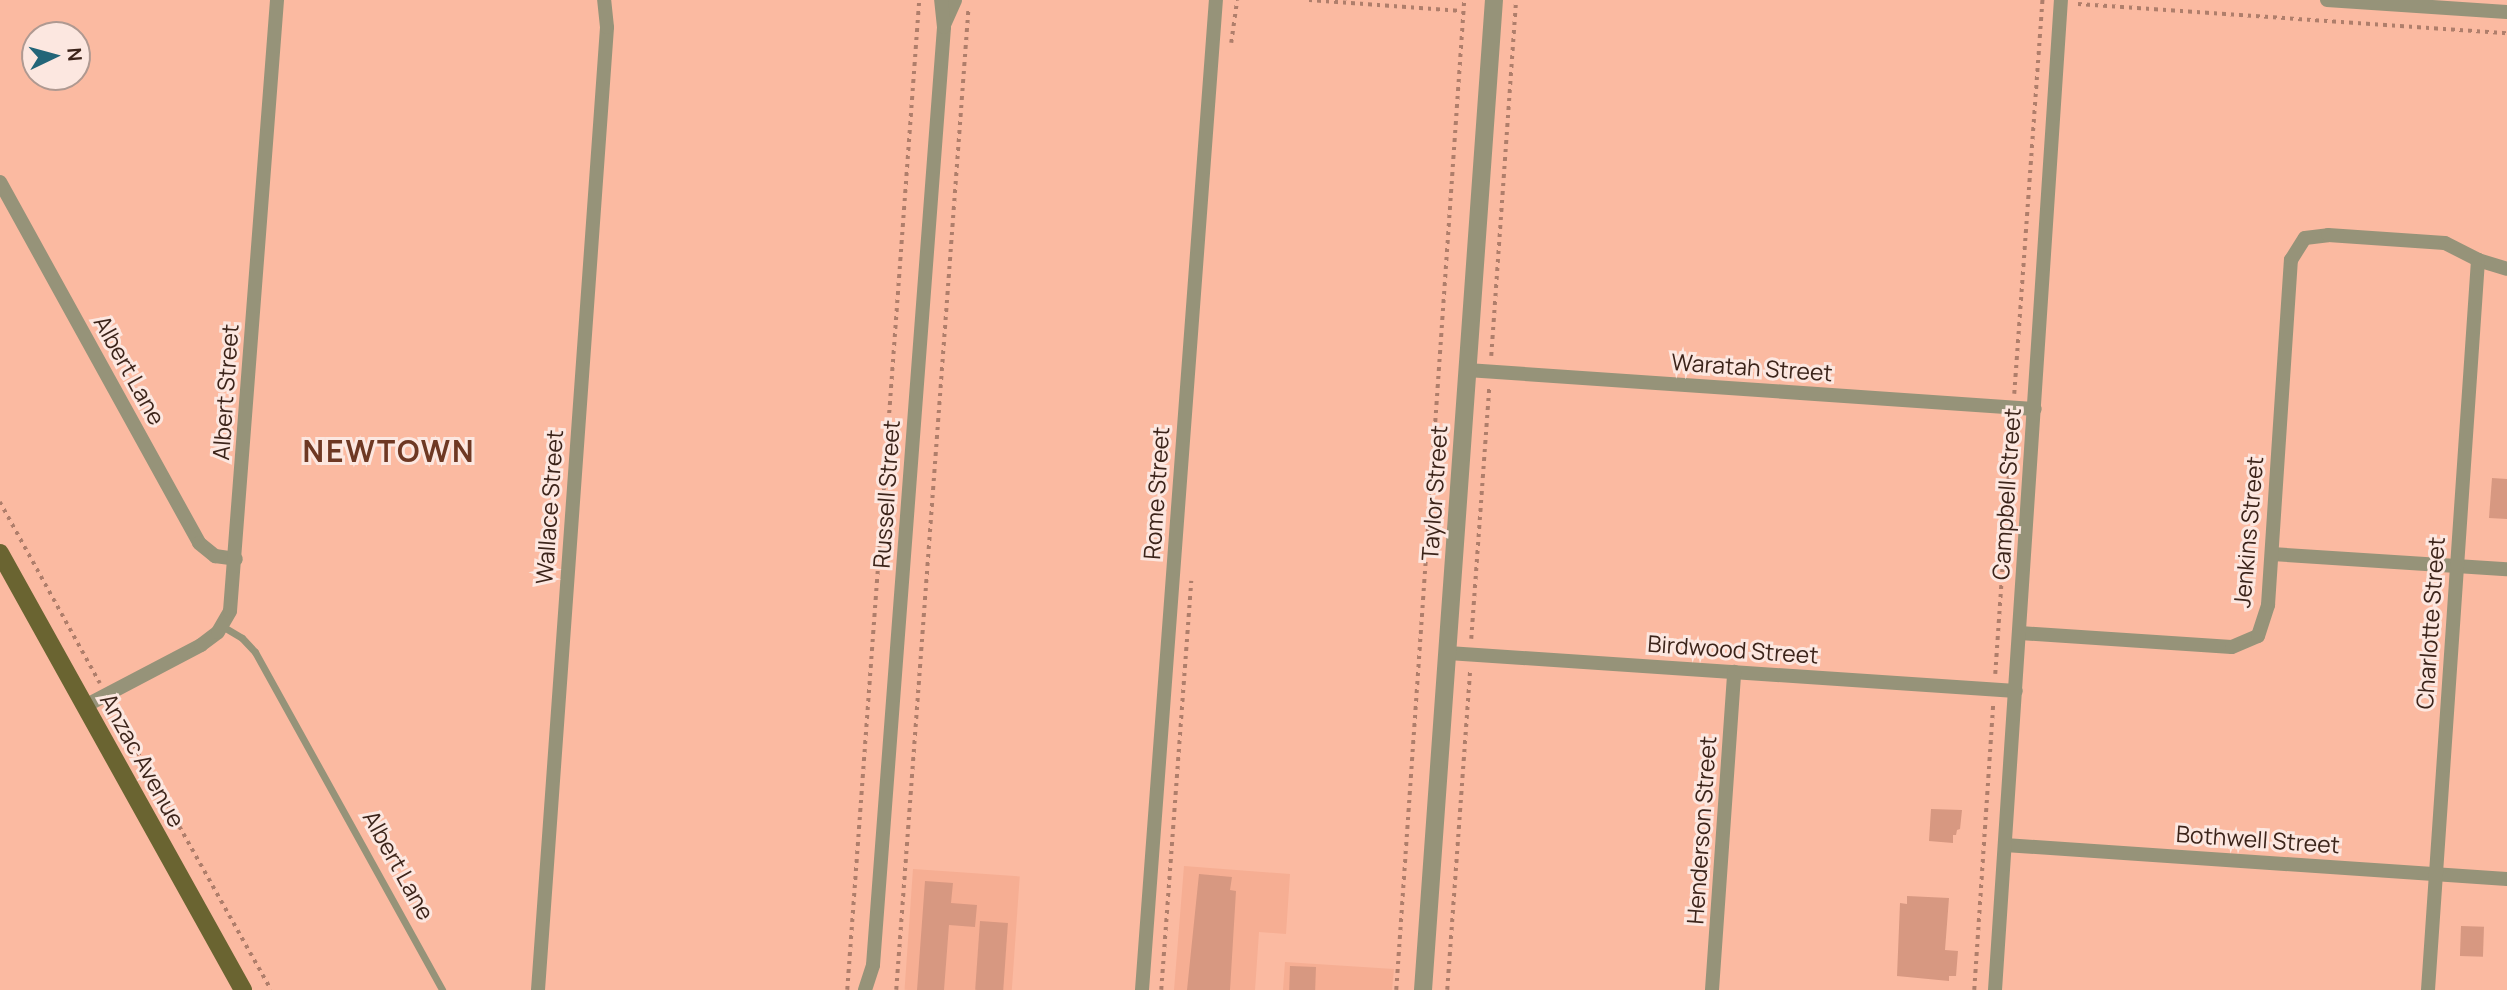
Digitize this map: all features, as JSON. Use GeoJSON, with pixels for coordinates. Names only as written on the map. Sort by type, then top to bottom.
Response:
{"type":"FeatureCollection","features":[{"type":"Feature","properties":{"kind":"main road","name":"Anzac Avenue"},"geometry":{"type":"LineString","coordinates":[[0,553],[243,990]]}},
{"type":"Feature","properties":{"kind":"street","name":"Albert Street"},"geometry":{"type":"LineString","coordinates":[[222,626],[233,599],[277,0]]}},
{"type":"Feature","properties":{"kind":"street","name":"Wallace Street"},"geometry":{"type":"LineString","coordinates":[[604,0],[607,27]]}},
{"type":"Feature","properties":{"kind":"street","name":"Wallace Street"},"geometry":{"type":"LineString","coordinates":[[538,990],[607,27],[613,0]]}},
{"type":"Feature","properties":{"kind":"street","name":"Russell Street"},"geometry":{"type":"LineString","coordinates":[[876,990],[873,965],[944,27],[941,0]]}},
{"type":"Feature","properties":{"kind":"street","name":"Russell Street"},"geometry":{"type":"LineString","coordinates":[[944,27],[955,0]]}},
{"type":"Feature","properties":{"kind":"street","name":"Rome Street"},"geometry":{"type":"LineString","coordinates":[[1143,990],[1216,0]]}},
{"type":"Feature","properties":{"kind":"street","name":"Taylor Street"},"geometry":{"type":"LineString","coordinates":[[1423,990],[1494,0]]}},
{"type":"Feature","properties":{"kind":"street","name":"Campbell Street"},"geometry":{"type":"LineString","coordinates":[[1995,990],[2061,0]]}},
{"type":"Feature","properties":{"kind":"street"},"geometry":{"type":"LineString","coordinates":[[2327,0],[2507,12]]}},
{"type":"Feature","properties":{"kind":"street","name":"Albert Lane"},"geometry":{"type":"LineString","coordinates":[[0,182],[199,543],[215,556],[236,559]]}},
{"type":"Feature","properties":{"kind":"street","name":"Jenkins Street"},"geometry":{"type":"LineString","coordinates":[[2020,633],[2232,647],[2258,636],[2268,606],[2291,260],[2305,238],[2328,235],[2445,243],[2478,260]]}},
{"type":"Feature","properties":{"kind":"street"},"geometry":{"type":"LineString","coordinates":[[2478,260],[2507,269]]}},
{"type":"Feature","properties":{"kind":"street","name":"Charlotte Street"},"geometry":{"type":"LineString","coordinates":[[2428,990],[2478,260]]}},
{"type":"Feature","properties":{"kind":"street","name":"Waratah Street"},"geometry":{"type":"LineString","coordinates":[[1467,370],[2035,409]]}},
{"type":"Feature","properties":{"kind":"street"},"geometry":{"type":"LineString","coordinates":[[2272,554],[2507,569]]}},
{"type":"Feature","properties":{"kind":"street"},"geometry":{"type":"LineString","coordinates":[[85,706],[201,645],[222,626]]}},
{"type":"Feature","properties":{"kind":"street","name":"Birdwood Street"},"geometry":{"type":"LineString","coordinates":[[1448,653],[2016,691]]}},
{"type":"Feature","properties":{"kind":"street","name":"Henderson Street"},"geometry":{"type":"LineString","coordinates":[[1713,990],[1734,672]]}},
{"type":"Feature","properties":{"kind":"street","name":"Bothwell Street"},"geometry":{"type":"LineString","coordinates":[[2005,845],[2507,878]]}},
{"type":"Feature","properties":{"kind":"street","name":"Russell Street"},"geometry":{"type":"LineString","coordinates":[[865,990],[873,965]]}},
{"type":"Feature","properties":{"kind":"lane","name":"Albert Lane"},"geometry":{"type":"LineString","coordinates":[[222,626],[242,638],[259,659],[442,990]]}},
{"type":"Feature","properties":{"kind":"path"},"geometry":{"type":"LineString","coordinates":[[847,990],[919,0]]}},
{"type":"Feature","properties":{"kind":"path"},"geometry":{"type":"LineString","coordinates":[[896,990],[969,0]]}},
{"type":"Feature","properties":{"kind":"path"},"geometry":{"type":"LineString","coordinates":[[1230,50],[1237,0]]}},
{"type":"Feature","properties":{"kind":"path"},"geometry":{"type":"LineString","coordinates":[[1309,0],[1462,11]]}},
{"type":"Feature","properties":{"kind":"path"},"geometry":{"type":"LineString","coordinates":[[1396,990],[1464,0]]}},
{"type":"Feature","properties":{"kind":"path"},"geometry":{"type":"LineString","coordinates":[[1447,990],[1516,0]]}},
{"type":"Feature","properties":{"kind":"path"},"geometry":{"type":"LineString","coordinates":[[1974,990],[2042,0]]}},
{"type":"Feature","properties":{"kind":"path"},"geometry":{"type":"LineString","coordinates":[[2078,4],[2507,33]]}},
{"type":"Feature","properties":{"kind":"path"},"geometry":{"type":"LineString","coordinates":[[0,502],[271,990]]}},
{"type":"Feature","properties":{"kind":"shaded area"},"geometry":{"type":"Polygon","coordinates":[[[1184,866],[1290,874],[1286,934],[1259,932],[1255,990],[1174,990],[1184,866]]]}},
{"type":"Feature","properties":{"kind":"shaded area"},"geometry":{"type":"Polygon","coordinates":[[[913,869],[1020,876],[1012,990],[905,990],[913,869]]]}},
{"type":"Feature","properties":{"kind":"shaded area"},"geometry":{"type":"Polygon","coordinates":[[[1285,962],[1394,969],[1392,990],[1283,990],[1285,962]]]}},
{"type":"Feature","properties":{"kind":"building"},"geometry":{"type":"Polygon","coordinates":[[[2492,478],[2507,479],[2507,519],[2489,518],[2492,478]]]}},
{"type":"Feature","properties":{"kind":"building"},"geometry":{"type":"Polygon","coordinates":[[[1931,809],[1962,810],[1960,829],[1953,835],[1953,843],[1929,841],[1931,809]]]}},
{"type":"Feature","properties":{"kind":"building"},"geometry":{"type":"Polygon","coordinates":[[[1199,874],[1232,877],[1230,890],[1236,891],[1230,990],[1187,990],[1199,874]]]}},
{"type":"Feature","properties":{"kind":"building"},"geometry":{"type":"Polygon","coordinates":[[[925,881],[953,883],[951,903],[977,905],[975,927],[949,925],[944,990],[917,990],[925,881]]]}},
{"type":"Feature","properties":{"kind":"building"},"geometry":{"type":"Polygon","coordinates":[[[1907,896],[1949,898],[1945,950],[1958,951],[1956,976],[1949,976],[1949,981],[1897,976],[1900,903],[1907,904],[1907,896]]]}},
{"type":"Feature","properties":{"kind":"building"},"geometry":{"type":"Polygon","coordinates":[[[980,921],[1008,923],[1003,990],[975,990],[980,921]]]}},
{"type":"Feature","properties":{"kind":"building"},"geometry":{"type":"Polygon","coordinates":[[[2461,926],[2484,927],[2483,957],[2460,956],[2461,926]]]}},
{"type":"Feature","properties":{"kind":"building"},"geometry":{"type":"Polygon","coordinates":[[[1290,966],[1316,967],[1315,990],[1289,990],[1290,966]]]}},
{"type":"Feature","properties":{"kind":"district","name":"NEWTOWN"},"geometry":{"type":"Point","coordinates":[389,451]}}]}
